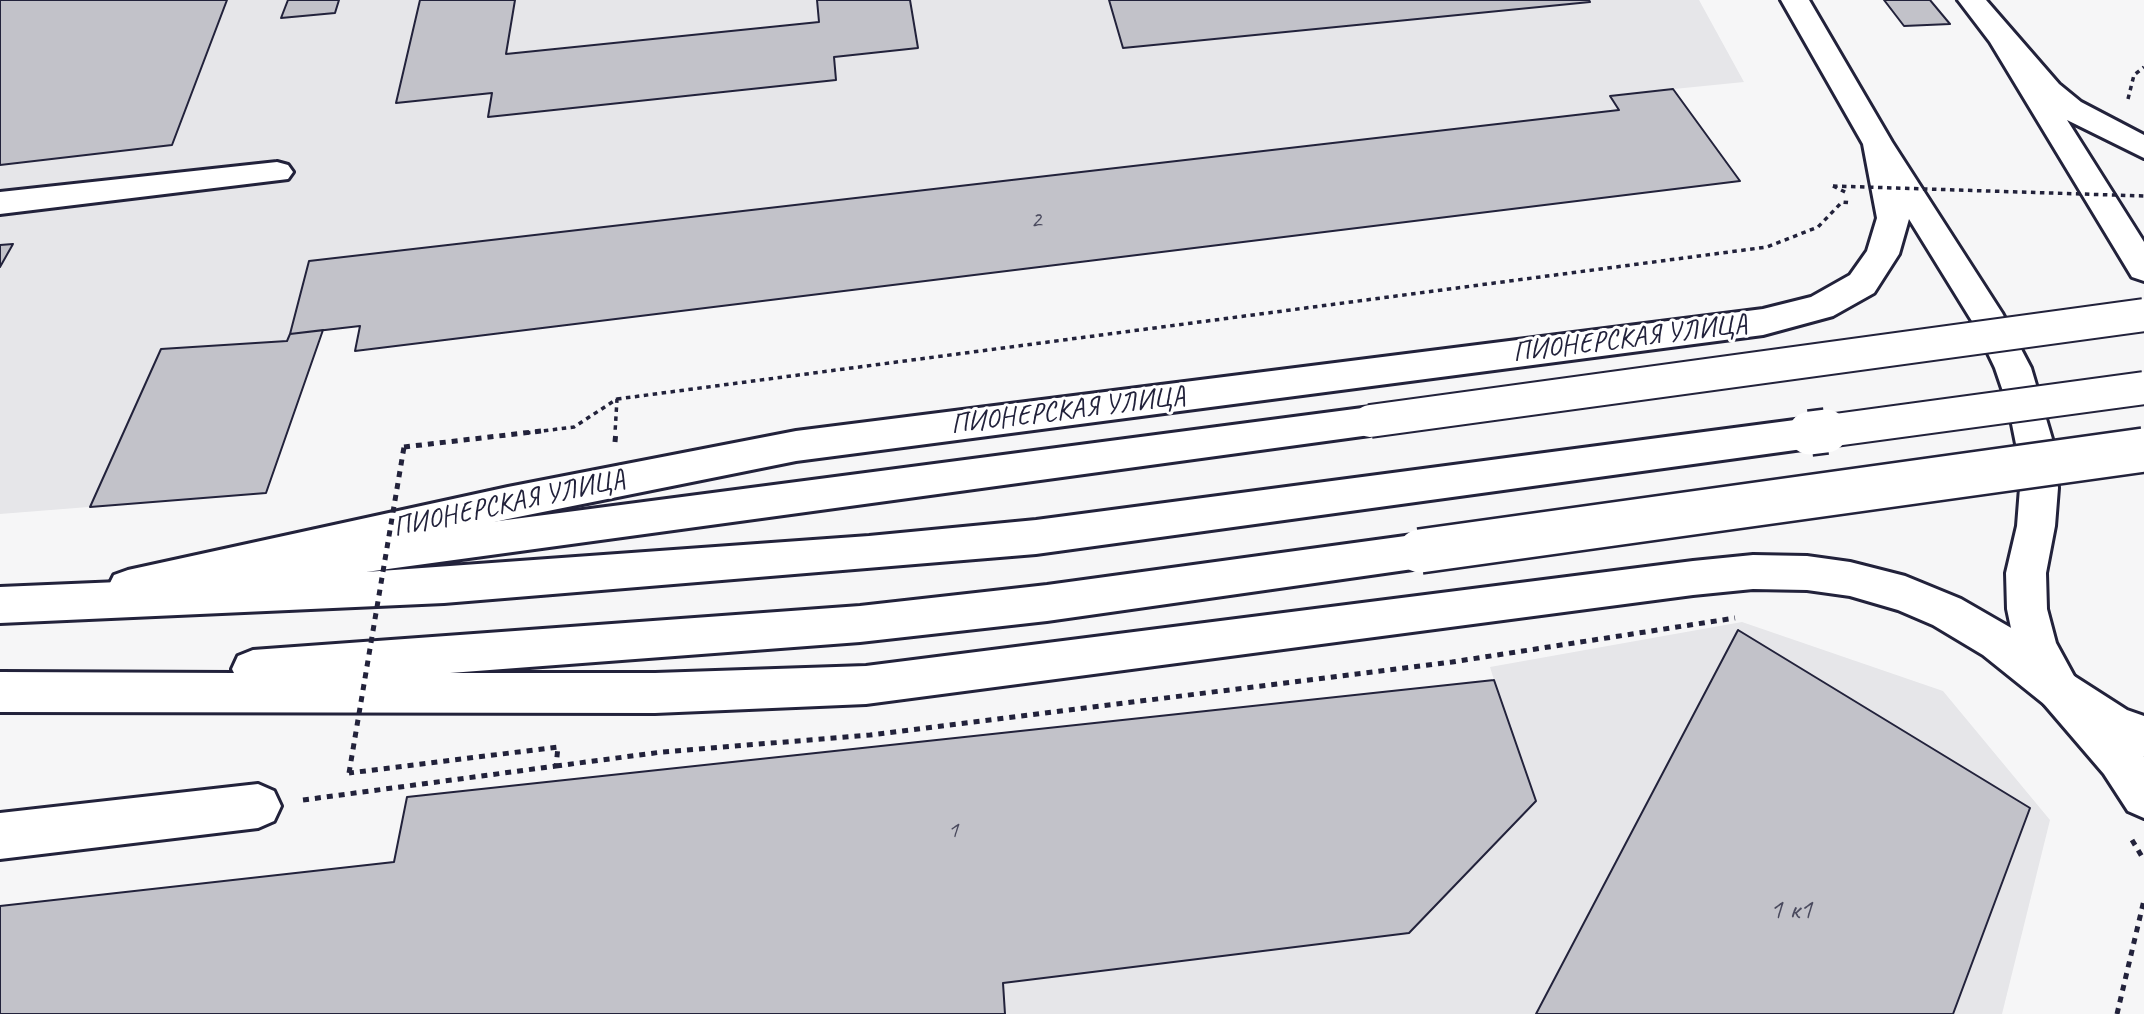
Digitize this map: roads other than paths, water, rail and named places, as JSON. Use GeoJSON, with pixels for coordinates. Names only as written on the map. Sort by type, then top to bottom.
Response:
{"type":"FeatureCollection","features":[{"type":"Feature","properties":{"kind":"main road"},"geometry":{"type":"LineString","coordinates":[[1794,0],[1878,144],[1990,322],[2027,409],[2036,449],[2039,488],[2036,526],[2026,573],[2028,609],[2036,647],[2059,690],[2120,759],[2144,796]]}},
{"type":"Feature","properties":{"kind":"main road"},"geometry":{"type":"LineString","coordinates":[[1972,0],[2002,39],[2049,91],[2070,109],[2144,148]]}},
{"type":"Feature","properties":{"kind":"main road"},"geometry":{"type":"LineString","coordinates":[[2002,39],[2144,269]]}},
{"type":"Feature","properties":{"kind":"main road","name":"ПИОНЕРСКАЯ УЛИЦА"},"geometry":{"type":"LineString","coordinates":[[128,587],[508,503],[796,446],[1763,322],[1821,307],[1862,284],[1883,254],[1893,218],[1878,144]]}},
{"type":"Feature","properties":{"kind":"main road"},"geometry":{"type":"LineString","coordinates":[[0,203],[277,172]]}},
{"type":"Feature","properties":{"kind":"main road","name":"ПИОНЕРСКАЯ УЛИЦА"},"geometry":{"type":"LineString","coordinates":[[0,605],[2144,315]]}},
{"type":"Feature","properties":{"kind":"main road","name":"ПИОНЕРСКАЯ УЛИЦА"},"geometry":{"type":"LineString","coordinates":[[0,605],[444,586],[869,553],[1036,537],[2144,388]]}},
{"type":"Feature","properties":{"kind":"main road"},"geometry":{"type":"LineString","coordinates":[[0,690],[860,624],[1047,603],[2144,450]]}},
{"type":"Feature","properties":{"kind":"main road"},"geometry":{"type":"LineString","coordinates":[[0,690],[655,693],[866,685],[1753,572],[1807,573],[1850,579],[1905,594],[1947,612],[1998,642],[2059,690],[2112,724],[2144,737]]}},
{"type":"Feature","properties":{"kind":"main road"},"geometry":{"type":"LineString","coordinates":[[0,836],[258,806]]}}]}
